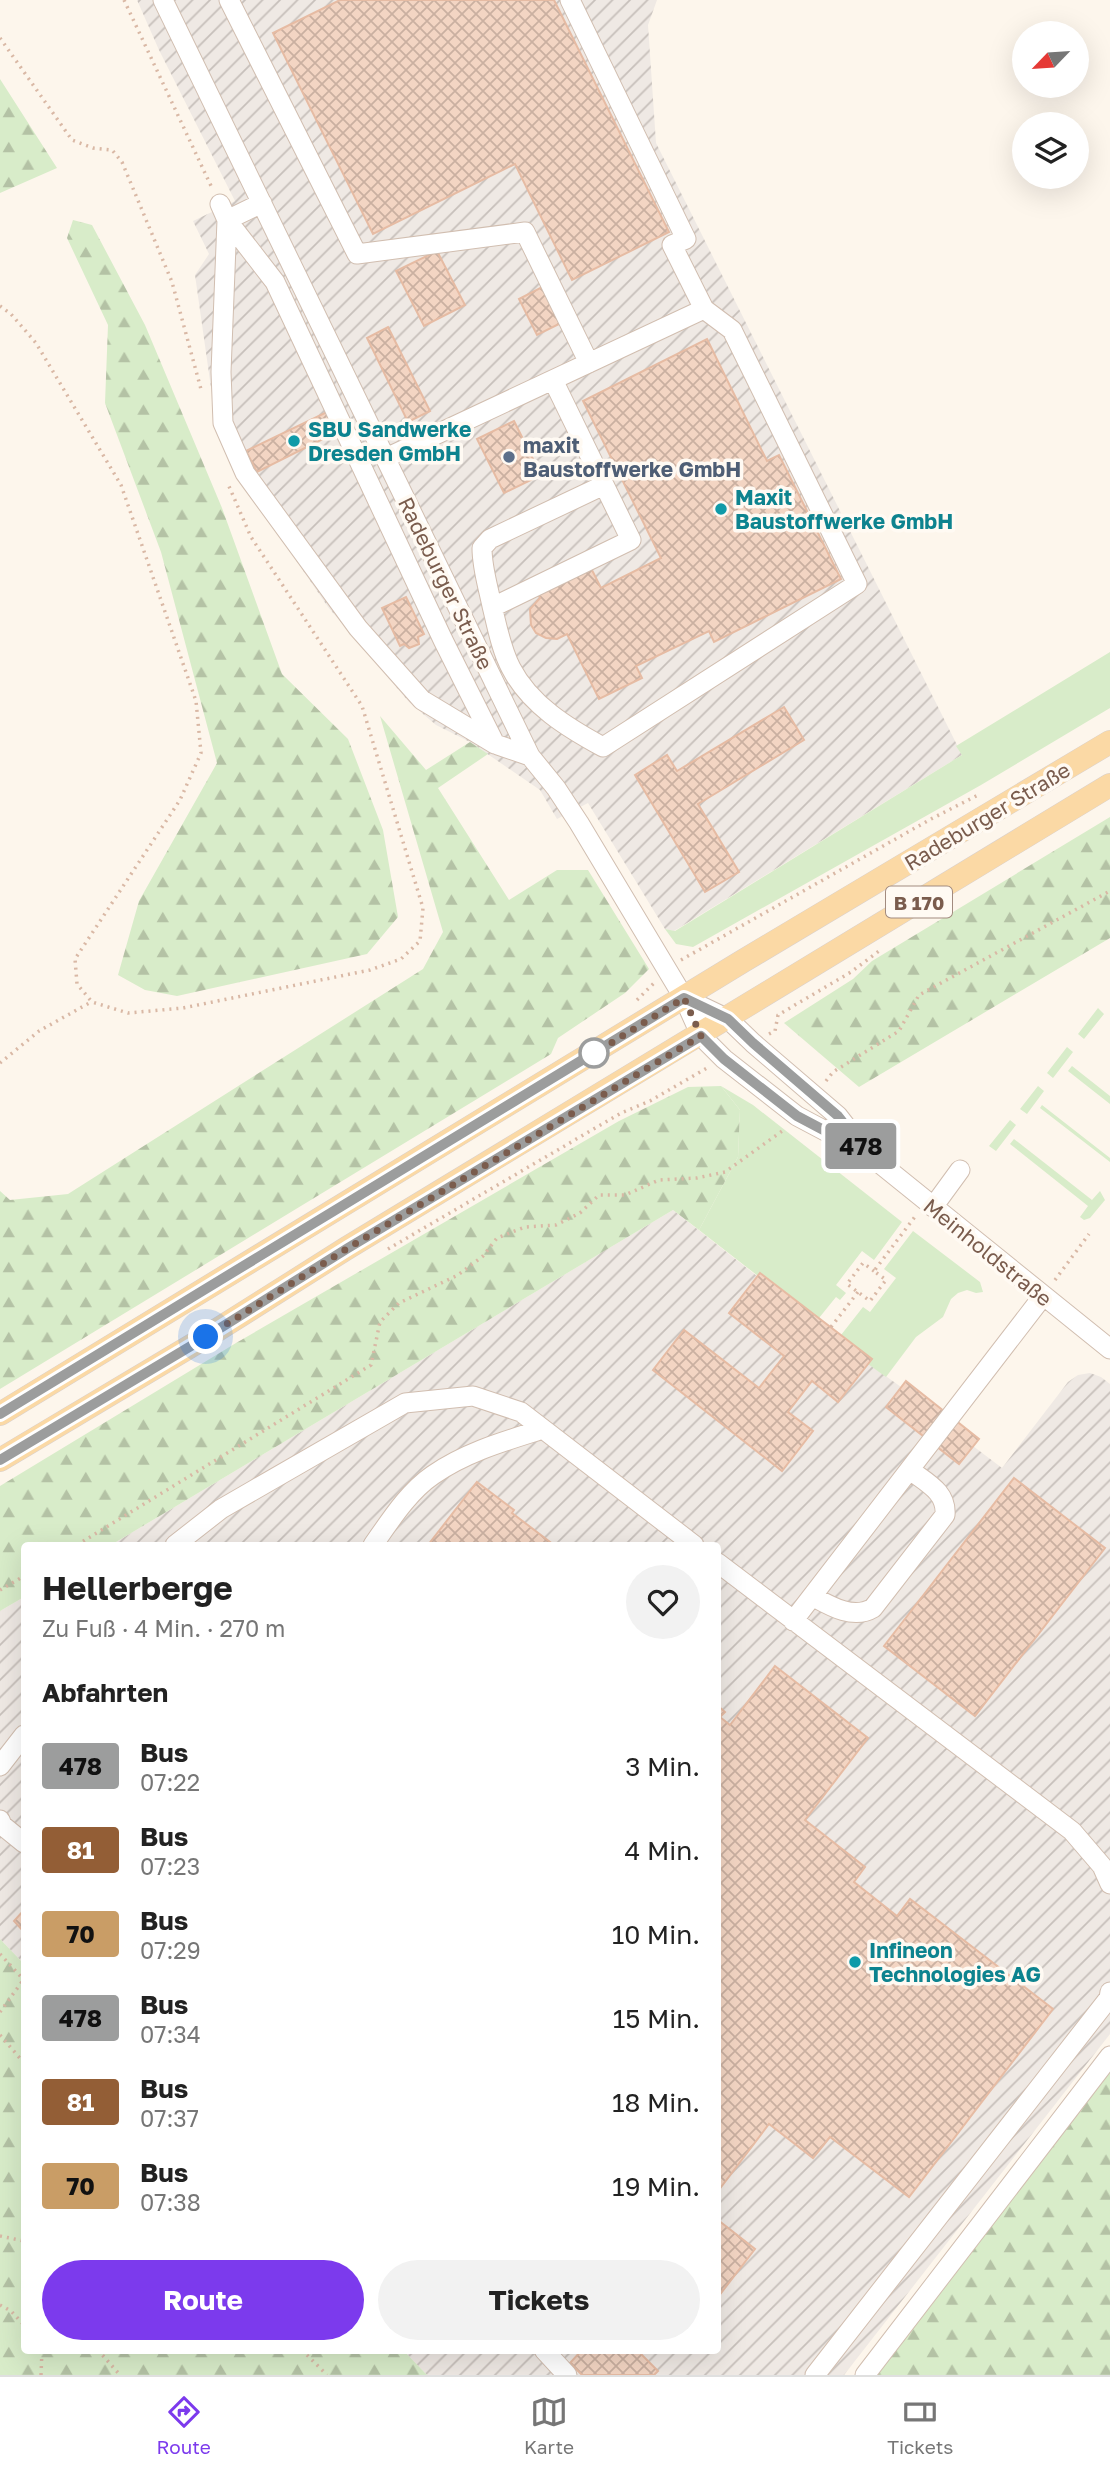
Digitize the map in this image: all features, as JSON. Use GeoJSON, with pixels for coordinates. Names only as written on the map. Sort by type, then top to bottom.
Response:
{"type":"FeatureCollection","features":[{"type":"Feature","properties":{"kind":"main road","name":"Radeburger Straße"},"geometry":{"type":"LineString","coordinates":[[0,1413],[1110,742]]}},
{"type":"Feature","properties":{"kind":"main road","name":"Radeburger Straße"},"geometry":{"type":"LineString","coordinates":[[0,1460],[1110,785]]}},
{"type":"Feature","properties":{"kind":"street","name":"Radeburger Straße"},"geometry":{"type":"LineString","coordinates":[[163,0],[530,756],[579,823],[684,998]]}},
{"type":"Feature","properties":{"kind":"street"},"geometry":{"type":"LineString","coordinates":[[229,0],[357,254],[525,232],[590,363]]}},
{"type":"Feature","properties":{"kind":"street"},"geometry":{"type":"LineString","coordinates":[[570,0],[686,239],[672,245],[704,309],[732,330],[857,584],[603,747],[569,728],[534,699],[511,668],[482,564],[482,548],[490,539],[604,485]]}},
{"type":"Feature","properties":{"kind":"street"},"geometry":{"type":"LineString","coordinates":[[223,212],[262,203]]}},
{"type":"Feature","properties":{"kind":"street"},"geometry":{"type":"LineString","coordinates":[[223,212],[275,282],[443,640],[495,744]]}},
{"type":"Feature","properties":{"kind":"street"},"geometry":{"type":"LineString","coordinates":[[223,212],[223,423],[245,473],[358,628],[422,700],[495,744],[530,756]]}},
{"type":"Feature","properties":{"kind":"street"},"geometry":{"type":"LineString","coordinates":[[386,458],[704,309]]}},
{"type":"Feature","properties":{"kind":"street"},"geometry":{"type":"LineString","coordinates":[[493,607],[631,540],[553,380]]}},
{"type":"Feature","properties":{"kind":"street","name":"Meinholdstraße"},"geometry":{"type":"LineString","coordinates":[[684,998],[728,1019],[838,1116],[867,1153]]}},
{"type":"Feature","properties":{"kind":"street","name":"Meinholdstraße"},"geometry":{"type":"LineString","coordinates":[[684,998],[701,1036],[724,1059],[797,1116],[867,1153],[1110,1349]]}},
{"type":"Feature","properties":{"kind":"street"},"geometry":{"type":"LineString","coordinates":[[930,1204],[960,1170]]}},
{"type":"Feature","properties":{"kind":"street"},"geometry":{"type":"LineString","coordinates":[[793,1621],[1043,1296]]}},
{"type":"Feature","properties":{"kind":"street"},"geometry":{"type":"LineString","coordinates":[[179,1542],[221,1509],[405,1403],[473,1396],[521,1412],[690,1542]]}},
{"type":"Feature","properties":{"kind":"street"},"geometry":{"type":"LineString","coordinates":[[375,1542],[402,1505],[432,1475],[479,1450],[543,1429]]}},
{"type":"Feature","properties":{"kind":"street"},"geometry":{"type":"LineString","coordinates":[[812,1596],[834,1609],[847,1612],[867,1611],[873,1608],[898,1577],[945,1515],[946,1504],[940,1493],[910,1470]]}},
{"type":"Feature","properties":{"kind":"street"},"geometry":{"type":"LineString","coordinates":[[721,1565],[1072,1831],[1102,1866],[1110,1884]]}},
{"type":"Feature","properties":{"kind":"street"},"geometry":{"type":"LineString","coordinates":[[0,1766],[21,1739]]}},
{"type":"Feature","properties":{"kind":"street"},"geometry":{"type":"LineString","coordinates":[[0,1819],[2,1825],[21,1841]]}},
{"type":"Feature","properties":{"kind":"street"},"geometry":{"type":"LineString","coordinates":[[815,2375],[1109,1998],[1110,1992]]}},
{"type":"Feature","properties":{"kind":"street"},"geometry":{"type":"LineString","coordinates":[[865,2375],[1110,2056]]}},
{"type":"Feature","properties":{"kind":"street"},"geometry":{"type":"LineString","coordinates":[[548,2354],[567,2375]]}},
{"type":"Feature","properties":{"kind":"path"},"geometry":{"type":"LineString","coordinates":[[124,0],[223,212]]}},
{"type":"Feature","properties":{"kind":"path"},"geometry":{"type":"LineString","coordinates":[[0,38],[72,140],[93,148],[112,150],[122,162],[172,282],[204,402]]}},
{"type":"Feature","properties":{"kind":"path"},"geometry":{"type":"LineString","coordinates":[[0,306],[11,314],[36,344],[121,485],[196,701],[201,753],[180,800],[75,959],[77,984],[92,1002],[128,1013],[183,1008],[370,970],[401,959],[420,942],[423,908],[362,706],[251,537],[226,479]]}},
{"type":"Feature","properties":{"kind":"path"},"geometry":{"type":"LineString","coordinates":[[726,934],[991,788]]}},
{"type":"Feature","properties":{"kind":"path"},"geometry":{"type":"LineString","coordinates":[[819,1089],[834,1072],[899,1031],[919,995],[1110,891]]}},
{"type":"Feature","properties":{"kind":"path"},"geometry":{"type":"LineString","coordinates":[[775,1031],[778,1015],[851,972],[886,946]]}},
{"type":"Feature","properties":{"kind":"path"},"geometry":{"type":"LineString","coordinates":[[0,1063],[39,1031],[92,1002]]}},
{"type":"Feature","properties":{"kind":"path"},"geometry":{"type":"LineString","coordinates":[[637,1095],[643,1104]]}},
{"type":"Feature","properties":{"kind":"path"},"geometry":{"type":"LineString","coordinates":[[82,1542],[371,1365],[380,1322],[399,1303],[458,1275],[483,1256],[497,1238],[525,1227],[556,1225],[580,1213],[599,1195],[625,1195],[659,1180],[697,1178],[725,1172],[792,1123]]}},
{"type":"Feature","properties":{"kind":"path"},"geometry":{"type":"LineString","coordinates":[[874,1271],[930,1204]]}},
{"type":"Feature","properties":{"kind":"path"},"geometry":{"type":"LineString","coordinates":[[1043,1296],[1089,1234]]}},
{"type":"Feature","properties":{"kind":"path"},"geometry":{"type":"LineString","coordinates":[[863,1263],[874,1271],[886,1280],[870,1301],[847,1284],[863,1263]]}},
{"type":"Feature","properties":{"kind":"path"},"geometry":{"type":"LineString","coordinates":[[831,1327],[858,1292]]}},
{"type":"Feature","properties":{"kind":"path"},"geometry":{"type":"LineString","coordinates":[[0,1590],[21,1578]]}},
{"type":"Feature","properties":{"kind":"path"},"geometry":{"type":"LineString","coordinates":[[0,1954],[21,1976]]}},
{"type":"Feature","properties":{"kind":"path"},"geometry":{"type":"LineString","coordinates":[[0,2012],[21,1983]]}},
{"type":"Feature","properties":{"kind":"path"},"geometry":{"type":"LineString","coordinates":[[0,2035],[21,2060]]}},
{"type":"Feature","properties":{"kind":"path"},"geometry":{"type":"LineString","coordinates":[[0,2236],[21,2240]]}},
{"type":"Feature","properties":{"kind":"path"},"geometry":{"type":"LineString","coordinates":[[0,2305],[12,2311],[21,2322]]}},
{"type":"Feature","properties":{"kind":"path"},"geometry":{"type":"LineString","coordinates":[[41,2375],[42,2354]]}},
{"type":"Feature","properties":{"kind":"path"},"geometry":{"type":"LineString","coordinates":[[102,2354],[120,2375]]}},
{"type":"Feature","properties":{"kind":"path"},"geometry":{"type":"LineString","coordinates":[[306,2354],[324,2374]]}},
{"type":"Feature","properties":{"kind":"shaded area"},"geometry":{"type":"Polygon","coordinates":[[[137,0],[657,0],[648,25],[656,143],[962,755],[674,931],[665,929],[588,803],[557,819],[540,790],[470,742],[436,725],[409,702],[328,607],[237,474],[214,409],[195,275],[209,254],[193,221],[235,201],[159,50],[137,0]]]}},
{"type":"Feature","properties":{"kind":"shaded area"},"geometry":{"type":"Polygon","coordinates":[[[673,1210],[757,1276],[760,1273],[872,1359],[869,1364],[901,1387],[906,1381],[979,1439],[973,1446],[1002,1468],[1068,1382],[1078,1375],[1090,1373],[1101,1377],[1110,1384],[1110,2034],[844,2375],[427,2375],[407,2354],[721,2354],[721,1542],[116,1542],[673,1210]]]}},
{"type":"Feature","properties":{"kind":"shaded area"},"geometry":{"type":"Polygon","coordinates":[[[21,1599],[21,1961],[0,1939],[0,1611],[21,1599]]]}},
{"type":"Feature","properties":{"kind":"green space"},"geometry":{"type":"Polygon","coordinates":[[[0,79],[57,168],[0,193],[0,79]]]}},
{"type":"Feature","properties":{"kind":"green space"},"geometry":{"type":"Polygon","coordinates":[[[73,220],[92,225],[145,325],[222,508],[282,674],[348,739],[383,830],[398,917],[367,954],[177,996],[145,990],[118,975],[139,901],[217,763],[161,552],[105,403],[108,325],[67,238],[73,220]]]}},
{"type":"Feature","properties":{"kind":"green space"},"geometry":{"type":"Polygon","coordinates":[[[1110,652],[1110,708],[981,785],[693,947],[676,944],[665,929],[675,931],[962,755],[956,746],[1110,652]]]}},
{"type":"Feature","properties":{"kind":"green space"},"geometry":{"type":"Polygon","coordinates":[[[380,716],[426,770],[470,742],[488,754],[438,788],[509,900],[557,870],[588,870],[649,969],[625,993],[558,1038],[551,1054],[0,1389],[0,1191],[10,1200],[68,1194],[423,969],[443,932],[380,716]]]}},
{"type":"Feature","properties":{"kind":"green space"},"geometry":{"type":"Polygon","coordinates":[[[1110,817],[1110,938],[859,1087],[784,1023],[853,979],[872,961],[1110,817]]]}},
{"type":"Feature","properties":{"kind":"green space"},"geometry":{"type":"Polygon","coordinates":[[[1098,1008],[1104,1014],[1084,1039],[1078,1034],[1098,1008]]]}},
{"type":"Feature","properties":{"kind":"green space"},"geometry":{"type":"Polygon","coordinates":[[[1067,1047],[1073,1052],[1053,1078],[1047,1073],[1067,1047]]]}},
{"type":"Feature","properties":{"kind":"green space"},"geometry":{"type":"Polygon","coordinates":[[[1072,1066],[1110,1096],[1110,1104],[1068,1071],[1072,1066]]]}},
{"type":"Feature","properties":{"kind":"green space"},"geometry":{"type":"Polygon","coordinates":[[[721,1086],[753,1105],[902,1222],[874,1260],[862,1251],[836,1285],[846,1293],[840,1300],[836,1297],[819,1318],[761,1273],[758,1276],[699,1230],[738,1157],[740,1110],[721,1086]]]}},
{"type":"Feature","properties":{"kind":"green space"},"geometry":{"type":"Polygon","coordinates":[[[721,1086],[740,1110],[738,1157],[699,1230],[673,1210],[116,1542],[21,1542],[21,1599],[0,1611],[0,1486],[236,1343],[619,1121],[688,1087],[721,1086]]]}},
{"type":"Feature","properties":{"kind":"green space"},"geometry":{"type":"Polygon","coordinates":[[[1038,1086],[1044,1091],[1027,1114],[1020,1109],[1038,1086]]]}},
{"type":"Feature","properties":{"kind":"green space"},"geometry":{"type":"Polygon","coordinates":[[[1042,1105],[1110,1158],[1110,1162],[1040,1108],[1042,1105]]]}},
{"type":"Feature","properties":{"kind":"green space"},"geometry":{"type":"Polygon","coordinates":[[[1010,1120],[1016,1125],[996,1151],[989,1146],[1010,1120]]]}},
{"type":"Feature","properties":{"kind":"green space"},"geometry":{"type":"Polygon","coordinates":[[[1014,1139],[1092,1200],[1100,1191],[1105,1200],[1090,1218],[1084,1220],[1080,1217],[1088,1206],[1010,1144],[1014,1139]]]}},
{"type":"Feature","properties":{"kind":"green space"},"geometry":{"type":"Polygon","coordinates":[[[913,1231],[980,1282],[983,1292],[967,1290],[951,1299],[943,1317],[916,1337],[886,1377],[868,1364],[871,1359],[841,1335],[863,1307],[870,1312],[896,1278],[884,1269],[913,1231]]]}},
{"type":"Feature","properties":{"kind":"green space"},"geometry":{"type":"Polygon","coordinates":[[[0,1939],[21,1961],[21,2354],[407,2354],[427,2375],[0,2375],[0,1939]]]}},
{"type":"Feature","properties":{"kind":"green space"},"geometry":{"type":"Polygon","coordinates":[[[1110,2070],[1110,2375],[874,2375],[1110,2070]]]}},
{"type":"Feature","properties":{"kind":"building"},"geometry":{"type":"Polygon","coordinates":[[[340,0],[554,0],[669,232],[572,280],[515,164],[373,234],[273,33],[340,0]]]}},
{"type":"Feature","properties":{"kind":"building"},"geometry":{"type":"Polygon","coordinates":[[[437,251],[465,305],[424,326],[396,271],[437,251]]]}},
{"type":"Feature","properties":{"kind":"building"},"geometry":{"type":"Polygon","coordinates":[[[548,284],[567,320],[537,335],[519,299],[548,284]]]}},
{"type":"Feature","properties":{"kind":"building"},"geometry":{"type":"Polygon","coordinates":[[[388,327],[430,411],[408,422],[367,338],[388,327]]]}},
{"type":"Feature","properties":{"kind":"building","name":"Maxit Baustoffwerke GmbH"},"geometry":{"type":"Polygon","coordinates":[[[707,339],[767,461],[779,455],[841,579],[714,642],[709,631],[636,666],[642,678],[599,699],[567,634],[557,639],[546,638],[536,633],[531,625],[530,609],[540,598],[537,592],[590,566],[601,588],[661,558],[583,401],[707,339]]]}},
{"type":"Feature","properties":{"kind":"building","name":"SBU Sandwerke Dresden GmbH"},"geometry":{"type":"Polygon","coordinates":[[[331,410],[341,430],[257,472],[246,451],[331,410]]]}},
{"type":"Feature","properties":{"kind":"building","name":"maxit Baustoffwerke GmbH"},"geometry":{"type":"Polygon","coordinates":[[[514,421],[541,475],[504,493],[477,439],[514,421]]]}},
{"type":"Feature","properties":{"kind":"building"},"geometry":{"type":"Polygon","coordinates":[[[406,597],[424,634],[418,637],[419,644],[409,648],[404,644],[400,646],[382,608],[406,597]]]}},
{"type":"Feature","properties":{"kind":"building"},"geometry":{"type":"Polygon","coordinates":[[[784,707],[804,740],[698,804],[739,872],[705,892],[635,775],[667,755],[677,771],[784,707]]]}},
{"type":"Feature","properties":{"kind":"building"},"geometry":{"type":"Polygon","coordinates":[[[760,1273],[872,1359],[838,1402],[812,1381],[788,1412],[813,1431],[782,1471],[653,1370],[684,1330],[759,1388],[784,1356],[729,1313],[760,1273]]]}},
{"type":"Feature","properties":{"kind":"building"},"geometry":{"type":"Polygon","coordinates":[[[906,1381],[979,1439],[959,1464],[886,1407],[906,1381]]]}},
{"type":"Feature","properties":{"kind":"building"},"geometry":{"type":"Polygon","coordinates":[[[1014,1478],[1105,1548],[975,1716],[884,1646],[1014,1478]]]}},
{"type":"Feature","properties":{"kind":"building"},"geometry":{"type":"Polygon","coordinates":[[[477,1482],[550,1542],[430,1542],[477,1482]]]}},
{"type":"Feature","properties":{"kind":"building","name":"Infineon Technologies AG"},"geometry":{"type":"Polygon","coordinates":[[[775,1666],[868,1738],[805,1820],[865,1867],[854,1882],[897,1916],[910,1899],[1053,2009],[909,2197],[830,2137],[813,2158],[769,2124],[721,2187],[721,1718],[730,1725],[775,1666]]]}},
{"type":"Feature","properties":{"kind":"building"},"geometry":{"type":"Polygon","coordinates":[[[21,1913],[21,1929],[14,1921],[21,1913]]]}},
{"type":"Feature","properties":{"kind":"building"},"geometry":{"type":"Polygon","coordinates":[[[721,2222],[755,2249],[721,2293],[721,2222]]]}},
{"type":"Feature","properties":{"kind":"building"},"geometry":{"type":"Polygon","coordinates":[[[578,2354],[641,2354],[658,2371],[654,2375],[582,2375],[570,2363],[578,2354]]]}},
{"type":"Feature","properties":{"kind":"bus line","name":"478"},"geometry":{"type":"LineString","coordinates":[[0,1414],[684,998],[728,1019],[838,1116],[867,1153],[797,1116],[724,1059],[701,1036],[0,1460]]}},
{"type":"Feature","properties":{"kind":"place","name":"SBU Sandwerke Dresden GmbH"},"geometry":{"type":"Point","coordinates":[294,441]}},
{"type":"Feature","properties":{"kind":"place","name":"maxit Baustoffwerke GmbH"},"geometry":{"type":"Point","coordinates":[509,457]}},
{"type":"Feature","properties":{"kind":"place","name":"Maxit Baustoffwerke GmbH"},"geometry":{"type":"Point","coordinates":[721,509]}},
{"type":"Feature","properties":{"kind":"place","name":"Infineon Technologies AG"},"geometry":{"type":"Point","coordinates":[855,1962]}},
{"type":"Feature","properties":{"kind":"route"},"geometry":{"type":"LineString","coordinates":[[206,1337],[348,1248],[701,1036],[684,998],[585,1059],[594,1053]]}}]}
